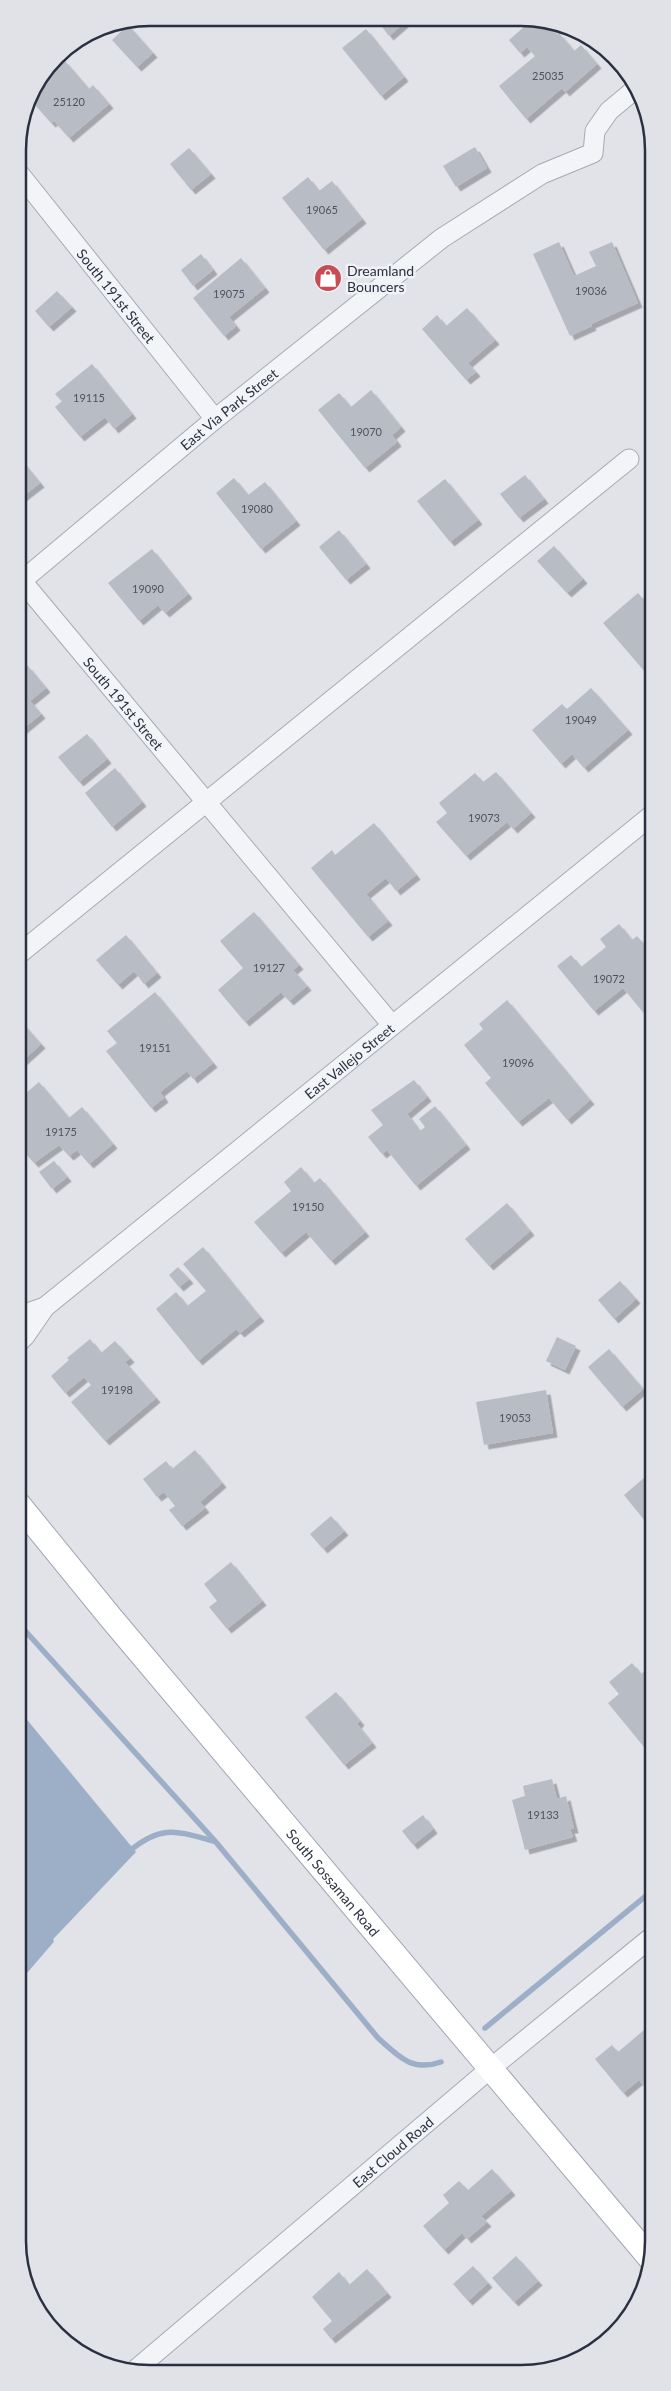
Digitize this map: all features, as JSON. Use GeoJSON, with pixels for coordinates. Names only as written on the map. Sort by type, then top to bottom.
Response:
{"type":"FeatureCollection","features":[{"type":"Feature","properties":{"kind":"main road","name":"South Sossaman Road"},"geometry":{"type":"LineString","coordinates":[[26,1514],[111,1618],[644,2250]]}},
{"type":"Feature","properties":{"kind":"street","name":"East Via Park Street"},"geometry":{"type":"LineString","coordinates":[[27,577],[215,419],[442,238],[542,174],[593,153],[595,131],[609,111],[631,93]]}},
{"type":"Feature","properties":{"kind":"street","name":"South 191st Street"},"geometry":{"type":"LineString","coordinates":[[27,183],[215,419]]}},
{"type":"Feature","properties":{"kind":"street"},"geometry":{"type":"LineString","coordinates":[[27,948],[629,459]]}},
{"type":"Feature","properties":{"kind":"street","name":"South 191st Street"},"geometry":{"type":"LineString","coordinates":[[27,591],[207,801],[392,1025]]}},
{"type":"Feature","properties":{"kind":"street","name":"East Vallejo Street"},"geometry":{"type":"LineString","coordinates":[[26,1334],[45,1307],[645,821]]}},
{"type":"Feature","properties":{"kind":"street","name":"East Vallejo Street"},"geometry":{"type":"LineString","coordinates":[[26,1313],[45,1307]]}},
{"type":"Feature","properties":{"kind":"street","name":"East Cloud Road"},"geometry":{"type":"LineString","coordinates":[[142,2364],[491,2068],[644,1943]]}},
{"type":"Feature","properties":{"kind":"water"},"geometry":{"type":"Polygon","coordinates":[[[26,1719],[136,1852],[26,1968],[26,1719]]]}},
{"type":"Feature","properties":{"kind":"building"},"geometry":{"type":"Polygon","coordinates":[[[381,26],[401,26],[389,36],[381,26]]]}},
{"type":"Feature","properties":{"kind":"building"},"geometry":{"type":"Polygon","coordinates":[[[525,26],[554,31],[557,35],[559,33],[574,51],[581,45],[597,64],[565,92],[562,88],[526,119],[499,86],[535,56],[527,47],[520,53],[509,40],[525,26]]]}},
{"type":"Feature","properties":{"kind":"building"},"geometry":{"type":"Polygon","coordinates":[[[130,28],[153,53],[137,67],[112,40],[124,29],[130,28]]]}},
{"type":"Feature","properties":{"kind":"building"},"geometry":{"type":"Polygon","coordinates":[[[366,29],[404,77],[381,96],[342,48],[366,29]]]}},
{"type":"Feature","properties":{"kind":"building"},"geometry":{"type":"Polygon","coordinates":[[[64,60],[89,89],[93,85],[109,104],[69,138],[54,121],[51,123],[35,105],[47,81],[64,60]]]}},
{"type":"Feature","properties":{"kind":"building"},"geometry":{"type":"Polygon","coordinates":[[[475,147],[487,168],[456,187],[443,166],[475,147]]]}},
{"type":"Feature","properties":{"kind":"building"},"geometry":{"type":"Polygon","coordinates":[[[189,148],[211,174],[191,190],[170,164],[189,148]]]}},
{"type":"Feature","properties":{"kind":"building"},"geometry":{"type":"Polygon","coordinates":[[[308,177],[319,191],[332,181],[362,219],[324,250],[282,198],[308,177]]]}},
{"type":"Feature","properties":{"kind":"building"},"geometry":{"type":"Polygon","coordinates":[[[559,242],[574,276],[596,266],[589,252],[612,242],[638,303],[591,324],[592,326],[570,336],[533,254],[559,242]]]}},
{"type":"Feature","properties":{"kind":"building"},"geometry":{"type":"Polygon","coordinates":[[[201,254],[213,270],[193,286],[181,270],[201,254]]]}},
{"type":"Feature","properties":{"kind":"building"},"geometry":{"type":"Polygon","coordinates":[[[241,258],[265,288],[229,317],[236,326],[224,336],[193,298],[241,258]]]}},
{"type":"Feature","properties":{"kind":"building"},"geometry":{"type":"Polygon","coordinates":[[[57,291],[72,307],[49,327],[35,311],[57,291]]]}},
{"type":"Feature","properties":{"kind":"building"},"geometry":{"type":"Polygon","coordinates":[[[467,308],[495,340],[468,363],[476,372],[466,380],[422,329],[437,315],[446,326],[467,308]]]}},
{"type":"Feature","properties":{"kind":"building"},"geometry":{"type":"Polygon","coordinates":[[[92,364],[132,414],[114,429],[105,417],[80,437],[55,407],[62,401],[55,394],[92,364]]]}},
{"type":"Feature","properties":{"kind":"building"},"geometry":{"type":"Polygon","coordinates":[[[371,390],[401,427],[392,435],[397,442],[365,468],[318,410],[339,393],[351,407],[371,390]]]}},
{"type":"Feature","properties":{"kind":"building"},"geometry":{"type":"Polygon","coordinates":[[[27,467],[40,483],[27,493],[27,467]]]}},
{"type":"Feature","properties":{"kind":"building"},"geometry":{"type":"Polygon","coordinates":[[[525,475],[544,499],[519,518],[500,494],[525,475]]]}},
{"type":"Feature","properties":{"kind":"building"},"geometry":{"type":"Polygon","coordinates":[[[234,478],[248,495],[265,482],[296,521],[261,549],[216,493],[234,478]]]}},
{"type":"Feature","properties":{"kind":"building"},"geometry":{"type":"Polygon","coordinates":[[[445,479],[478,520],[450,542],[417,501],[445,479]]]}},
{"type":"Feature","properties":{"kind":"building"},"geometry":{"type":"Polygon","coordinates":[[[339,530],[366,564],[346,580],[319,547],[339,530]]]}},
{"type":"Feature","properties":{"kind":"building"},"geometry":{"type":"Polygon","coordinates":[[[554,546],[583,579],[567,593],[537,561],[554,546]]]}},
{"type":"Feature","properties":{"kind":"building"},"geometry":{"type":"Polygon","coordinates":[[[152,549],[188,594],[165,613],[158,605],[139,621],[108,583],[152,549]]]}},
{"type":"Feature","properties":{"kind":"building"},"geometry":{"type":"Polygon","coordinates":[[[638,593],[645,601],[645,672],[603,623],[638,593]]]}},
{"type":"Feature","properties":{"kind":"building"},"geometry":{"type":"Polygon","coordinates":[[[27,665],[46,688],[30,701],[41,714],[27,726],[27,665]]]}},
{"type":"Feature","properties":{"kind":"building"},"geometry":{"type":"Polygon","coordinates":[[[591,688],[628,730],[584,768],[572,754],[561,764],[532,730],[562,704],[567,709],[591,688]]]}},
{"type":"Feature","properties":{"kind":"building"},"geometry":{"type":"Polygon","coordinates":[[[87,734],[107,759],[79,782],[58,757],[87,734]]]}},
{"type":"Feature","properties":{"kind":"building"},"geometry":{"type":"Polygon","coordinates":[[[115,768],[142,802],[112,827],[85,793],[115,768]]]}},
{"type":"Feature","properties":{"kind":"building"},"geometry":{"type":"Polygon","coordinates":[[[496,772],[531,813],[513,829],[507,822],[466,856],[436,822],[447,813],[439,803],[475,773],[483,782],[496,772]]]}},
{"type":"Feature","properties":{"kind":"building"},"geometry":{"type":"Polygon","coordinates":[[[374,823],[416,875],[396,891],[386,878],[366,894],[388,921],[368,937],[311,868],[332,850],[335,855],[374,823]]]}},
{"type":"Feature","properties":{"kind":"building"},"geometry":{"type":"Polygon","coordinates":[[[254,912],[299,965],[293,970],[307,986],[289,1001],[281,992],[245,1022],[218,990],[243,968],[220,941],[254,912]]]}},
{"type":"Feature","properties":{"kind":"building"},"geometry":{"type":"Polygon","coordinates":[[[619,924],[632,940],[637,936],[645,945],[645,1014],[623,988],[594,1011],[557,966],[571,955],[581,967],[606,947],[600,939],[619,924]]]}},
{"type":"Feature","properties":{"kind":"building"},"geometry":{"type":"Polygon","coordinates":[[[126,935],[157,973],[144,984],[134,971],[118,985],[96,960],[126,935]]]}},
{"type":"Feature","properties":{"kind":"building"},"geometry":{"type":"Polygon","coordinates":[[[155,992],[213,1063],[193,1079],[187,1071],[160,1092],[164,1098],[151,1108],[106,1051],[117,1043],[107,1031],[155,992]]]}},
{"type":"Feature","properties":{"kind":"building"},"geometry":{"type":"Polygon","coordinates":[[[507,1000],[590,1100],[567,1120],[549,1098],[518,1122],[485,1083],[491,1078],[464,1045],[483,1029],[479,1024],[507,1000]]]}},
{"type":"Feature","properties":{"kind":"building"},"geometry":{"type":"Polygon","coordinates":[[[27,1028],[41,1044],[27,1057],[27,1028]]]}},
{"type":"Feature","properties":{"kind":"building"},"geometry":{"type":"Polygon","coordinates":[[[414,1080],[427,1097],[407,1114],[420,1131],[425,1127],[419,1119],[435,1106],[466,1145],[416,1186],[387,1150],[382,1154],[368,1137],[383,1125],[371,1110],[414,1080]]]}},
{"type":"Feature","properties":{"kind":"building"},"geometry":{"type":"Polygon","coordinates":[[[39,1082],[69,1118],[82,1107],[113,1144],[89,1164],[77,1150],[69,1156],[59,1145],[34,1163],[27,1155],[27,1093],[39,1082]]]}},
{"type":"Feature","properties":{"kind":"building"},"geometry":{"type":"Polygon","coordinates":[[[54,1161],[67,1177],[52,1189],[39,1172],[54,1161]]]}},
{"type":"Feature","properties":{"kind":"building"},"geometry":{"type":"Polygon","coordinates":[[[301,1167],[314,1183],[320,1178],[365,1232],[331,1261],[306,1232],[281,1253],[254,1222],[291,1191],[284,1182],[301,1167]]]}},
{"type":"Feature","properties":{"kind":"building"},"geometry":{"type":"Polygon","coordinates":[[[507,1203],[530,1231],[489,1266],[465,1239],[507,1203]]]}},
{"type":"Feature","properties":{"kind":"building"},"geometry":{"type":"Polygon","coordinates":[[[203,1247],[260,1317],[240,1333],[236,1329],[198,1361],[156,1309],[176,1292],[187,1306],[206,1291],[183,1264],[203,1247]]]}},
{"type":"Feature","properties":{"kind":"building"},"geometry":{"type":"Polygon","coordinates":[[[178,1267],[189,1279],[179,1287],[169,1275],[178,1267]]]}},
{"type":"Feature","properties":{"kind":"building"},"geometry":{"type":"Polygon","coordinates":[[[620,1281],[636,1299],[614,1319],[598,1300],[620,1281]]]}},
{"type":"Feature","properties":{"kind":"building"},"geometry":{"type":"Polygon","coordinates":[[[557,1337],[576,1346],[565,1370],[546,1361],[557,1337]]]}},
{"type":"Feature","properties":{"kind":"building"},"geometry":{"type":"Polygon","coordinates":[[[90,1339],[101,1353],[115,1341],[130,1358],[125,1362],[156,1398],[105,1441],[71,1402],[91,1385],[84,1377],[65,1393],[51,1376],[69,1360],[67,1358],[90,1339]]]}},
{"type":"Feature","properties":{"kind":"building"},"geometry":{"type":"Polygon","coordinates":[[[609,1349],[643,1389],[622,1407],[588,1367],[609,1349]]]}},
{"type":"Feature","properties":{"kind":"building"},"geometry":{"type":"Polygon","coordinates":[[[546,1390],[553,1433],[484,1445],[476,1402],[546,1390]]]}},
{"type":"Feature","properties":{"kind":"building"},"geometry":{"type":"Polygon","coordinates":[[[195,1450],[222,1483],[200,1502],[205,1508],[182,1526],[169,1510],[175,1506],[164,1492],[157,1497],[143,1479],[166,1461],[172,1469],[195,1450]]]}},
{"type":"Feature","properties":{"kind":"building"},"geometry":{"type":"Polygon","coordinates":[[[644,1478],[644,1520],[624,1495],[644,1478]]]}},
{"type":"Feature","properties":{"kind":"building"},"geometry":{"type":"Polygon","coordinates":[[[331,1516],[344,1531],[323,1549],[310,1534],[331,1516]]]}},
{"type":"Feature","properties":{"kind":"building"},"geometry":{"type":"Polygon","coordinates":[[[231,1562],[262,1601],[227,1629],[209,1607],[217,1601],[204,1584],[231,1562]]]}},
{"type":"Feature","properties":{"kind":"building"},"geometry":{"type":"Polygon","coordinates":[[[632,1663],[641,1674],[644,1672],[644,1747],[608,1703],[619,1694],[609,1682],[632,1663]]]}},
{"type":"Feature","properties":{"kind":"building"},"geometry":{"type":"Polygon","coordinates":[[[336,1692],[360,1721],[357,1724],[372,1743],[344,1765],[305,1717],[336,1692]]]}},
{"type":"Feature","properties":{"kind":"building"},"geometry":{"type":"Polygon","coordinates":[[[552,1779],[557,1799],[566,1796],[574,1829],[570,1829],[573,1837],[525,1850],[512,1800],[525,1796],[523,1786],[552,1779]]]}},
{"type":"Feature","properties":{"kind":"building"},"geometry":{"type":"Polygon","coordinates":[[[423,1815],[433,1829],[413,1845],[402,1831],[423,1815]]]}},
{"type":"Feature","properties":{"kind":"building"},"geometry":{"type":"Polygon","coordinates":[[[644,2030],[644,2086],[639,2080],[623,2093],[595,2059],[612,2045],[618,2052],[644,2030]]]}},
{"type":"Feature","properties":{"kind":"building"},"geometry":{"type":"Polygon","coordinates":[[[492,2169],[511,2191],[481,2216],[487,2222],[467,2239],[462,2233],[444,2250],[423,2226],[449,2203],[443,2195],[459,2181],[468,2190],[492,2169]]]}},
{"type":"Feature","properties":{"kind":"building"},"geometry":{"type":"Polygon","coordinates":[[[516,2256],[538,2281],[514,2302],[492,2278],[516,2256]]]}},
{"type":"Feature","properties":{"kind":"building"},"geometry":{"type":"Polygon","coordinates":[[[473,2266],[488,2283],[468,2301],[453,2284],[473,2266]]]}},
{"type":"Feature","properties":{"kind":"building"},"geometry":{"type":"Polygon","coordinates":[[[367,2269],[387,2293],[331,2339],[323,2329],[332,2321],[312,2297],[339,2272],[349,2285],[367,2269]]]}},
{"type":"Feature","properties":{"kind":"waterway"},"geometry":{"type":"LineString","coordinates":[[26,1632],[215,1841],[378,2038],[400,2057],[414,2064],[431,2065],[441,2062]]}},
{"type":"Feature","properties":{"kind":"waterway"},"geometry":{"type":"LineString","coordinates":[[127,1853],[149,1838],[168,1832],[188,1834],[213,1841]]}},
{"type":"Feature","properties":{"kind":"waterway"},"geometry":{"type":"LineString","coordinates":[[485,2028],[644,1897]]}},
{"type":"Feature","properties":{"kind":"waterway"},"geometry":{"type":"LineString","coordinates":[[26,1970],[51,1941]]}},
{"type":"Feature","properties":{"kind":"place","name":"Dreamland Bouncers"},"geometry":{"type":"Point","coordinates":[328,278]}}]}
